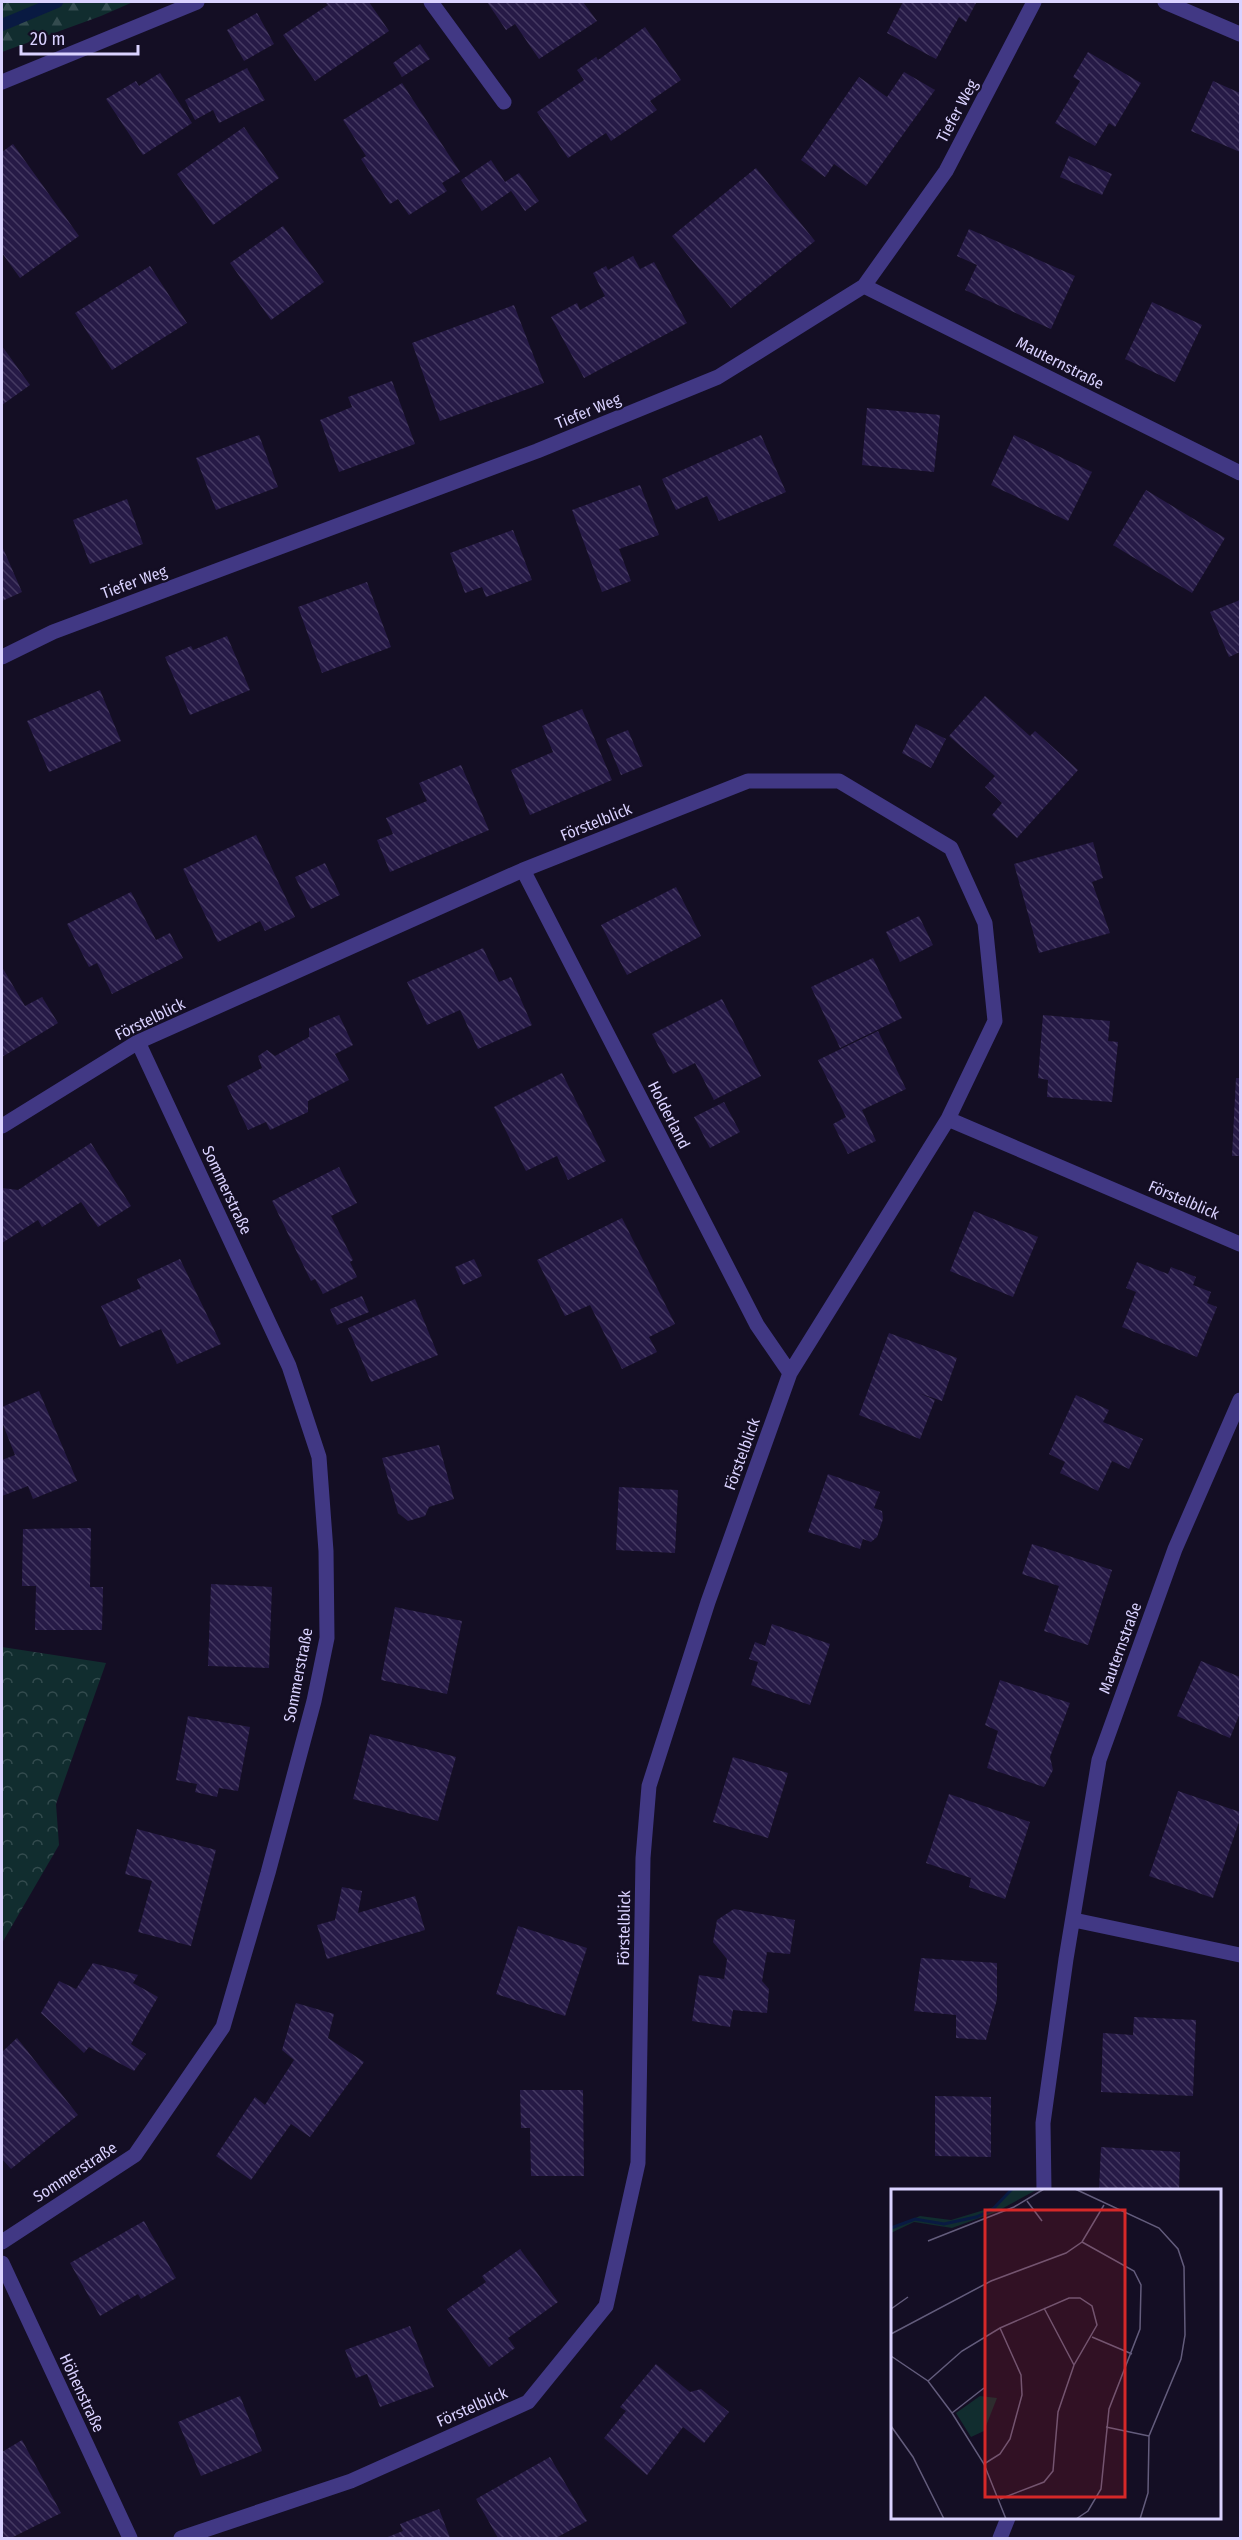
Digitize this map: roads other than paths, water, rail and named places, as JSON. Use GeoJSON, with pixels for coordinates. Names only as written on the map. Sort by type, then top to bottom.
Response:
{"type":"FeatureCollection","features":[{"type":"Feature","properties":{"kind":"street"},"geometry":{"type":"LineString","coordinates":[[2,82],[197,2]]}},
{"type":"Feature","properties":{"kind":"street"},"geometry":{"type":"LineString","coordinates":[[431,2],[504,102]]}},
{"type":"Feature","properties":{"kind":"street","name":"Tiefer Weg"},"geometry":{"type":"LineString","coordinates":[[2,657],[52,632],[537,452],[718,377],[864,285],[946,171],[1034,2]]}},
{"type":"Feature","properties":{"kind":"street"},"geometry":{"type":"LineString","coordinates":[[1165,2],[1240,34]]}},
{"type":"Feature","properties":{"kind":"street","name":"Mauternstraße"},"geometry":{"type":"LineString","coordinates":[[864,285],[1240,473]]}},
{"type":"Feature","properties":{"kind":"street","name":"Förstelblick"},"geometry":{"type":"LineString","coordinates":[[2,1126],[138,1042],[523,870],[748,782],[839,782],[951,848],[985,923],[995,1021],[948,1119],[790,1373],[708,1602],[649,1786],[643,1858],[638,2163],[606,2306],[528,2402],[351,2481],[181,2538]]}},
{"type":"Feature","properties":{"kind":"street","name":"Holderland"},"geometry":{"type":"LineString","coordinates":[[523,870],[757,1325],[790,1373]]}},
{"type":"Feature","properties":{"kind":"street","name":"Sommerstraße"},"geometry":{"type":"LineString","coordinates":[[2,2242],[135,2155],[223,2027],[268,1873],[314,1701],[327,1638],[326,1551],[319,1457],[289,1366],[138,1042]]}},
{"type":"Feature","properties":{"kind":"street","name":"Förstelblick"},"geometry":{"type":"LineString","coordinates":[[948,1119],[1240,1244]]}},
{"type":"Feature","properties":{"kind":"street","name":"Mauternstraße"},"geometry":{"type":"LineString","coordinates":[[1044,2189],[1043,2123],[1066,1959],[1099,1760],[1175,1549],[1240,1400]]}},
{"type":"Feature","properties":{"kind":"street"},"geometry":{"type":"LineString","coordinates":[[1074,1920],[1240,1955]]}},
{"type":"Feature","properties":{"kind":"street","name":"Höhenstraße"},"geometry":{"type":"LineString","coordinates":[[2,2263],[130,2538]]}},
{"type":"Feature","properties":{"kind":"street"},"geometry":{"type":"LineString","coordinates":[[1000,2538],[1007,2519]]}},
{"type":"Feature","properties":{"kind":"waterway"},"geometry":{"type":"LineString","coordinates":[[2,25],[57,2]]}}]}
